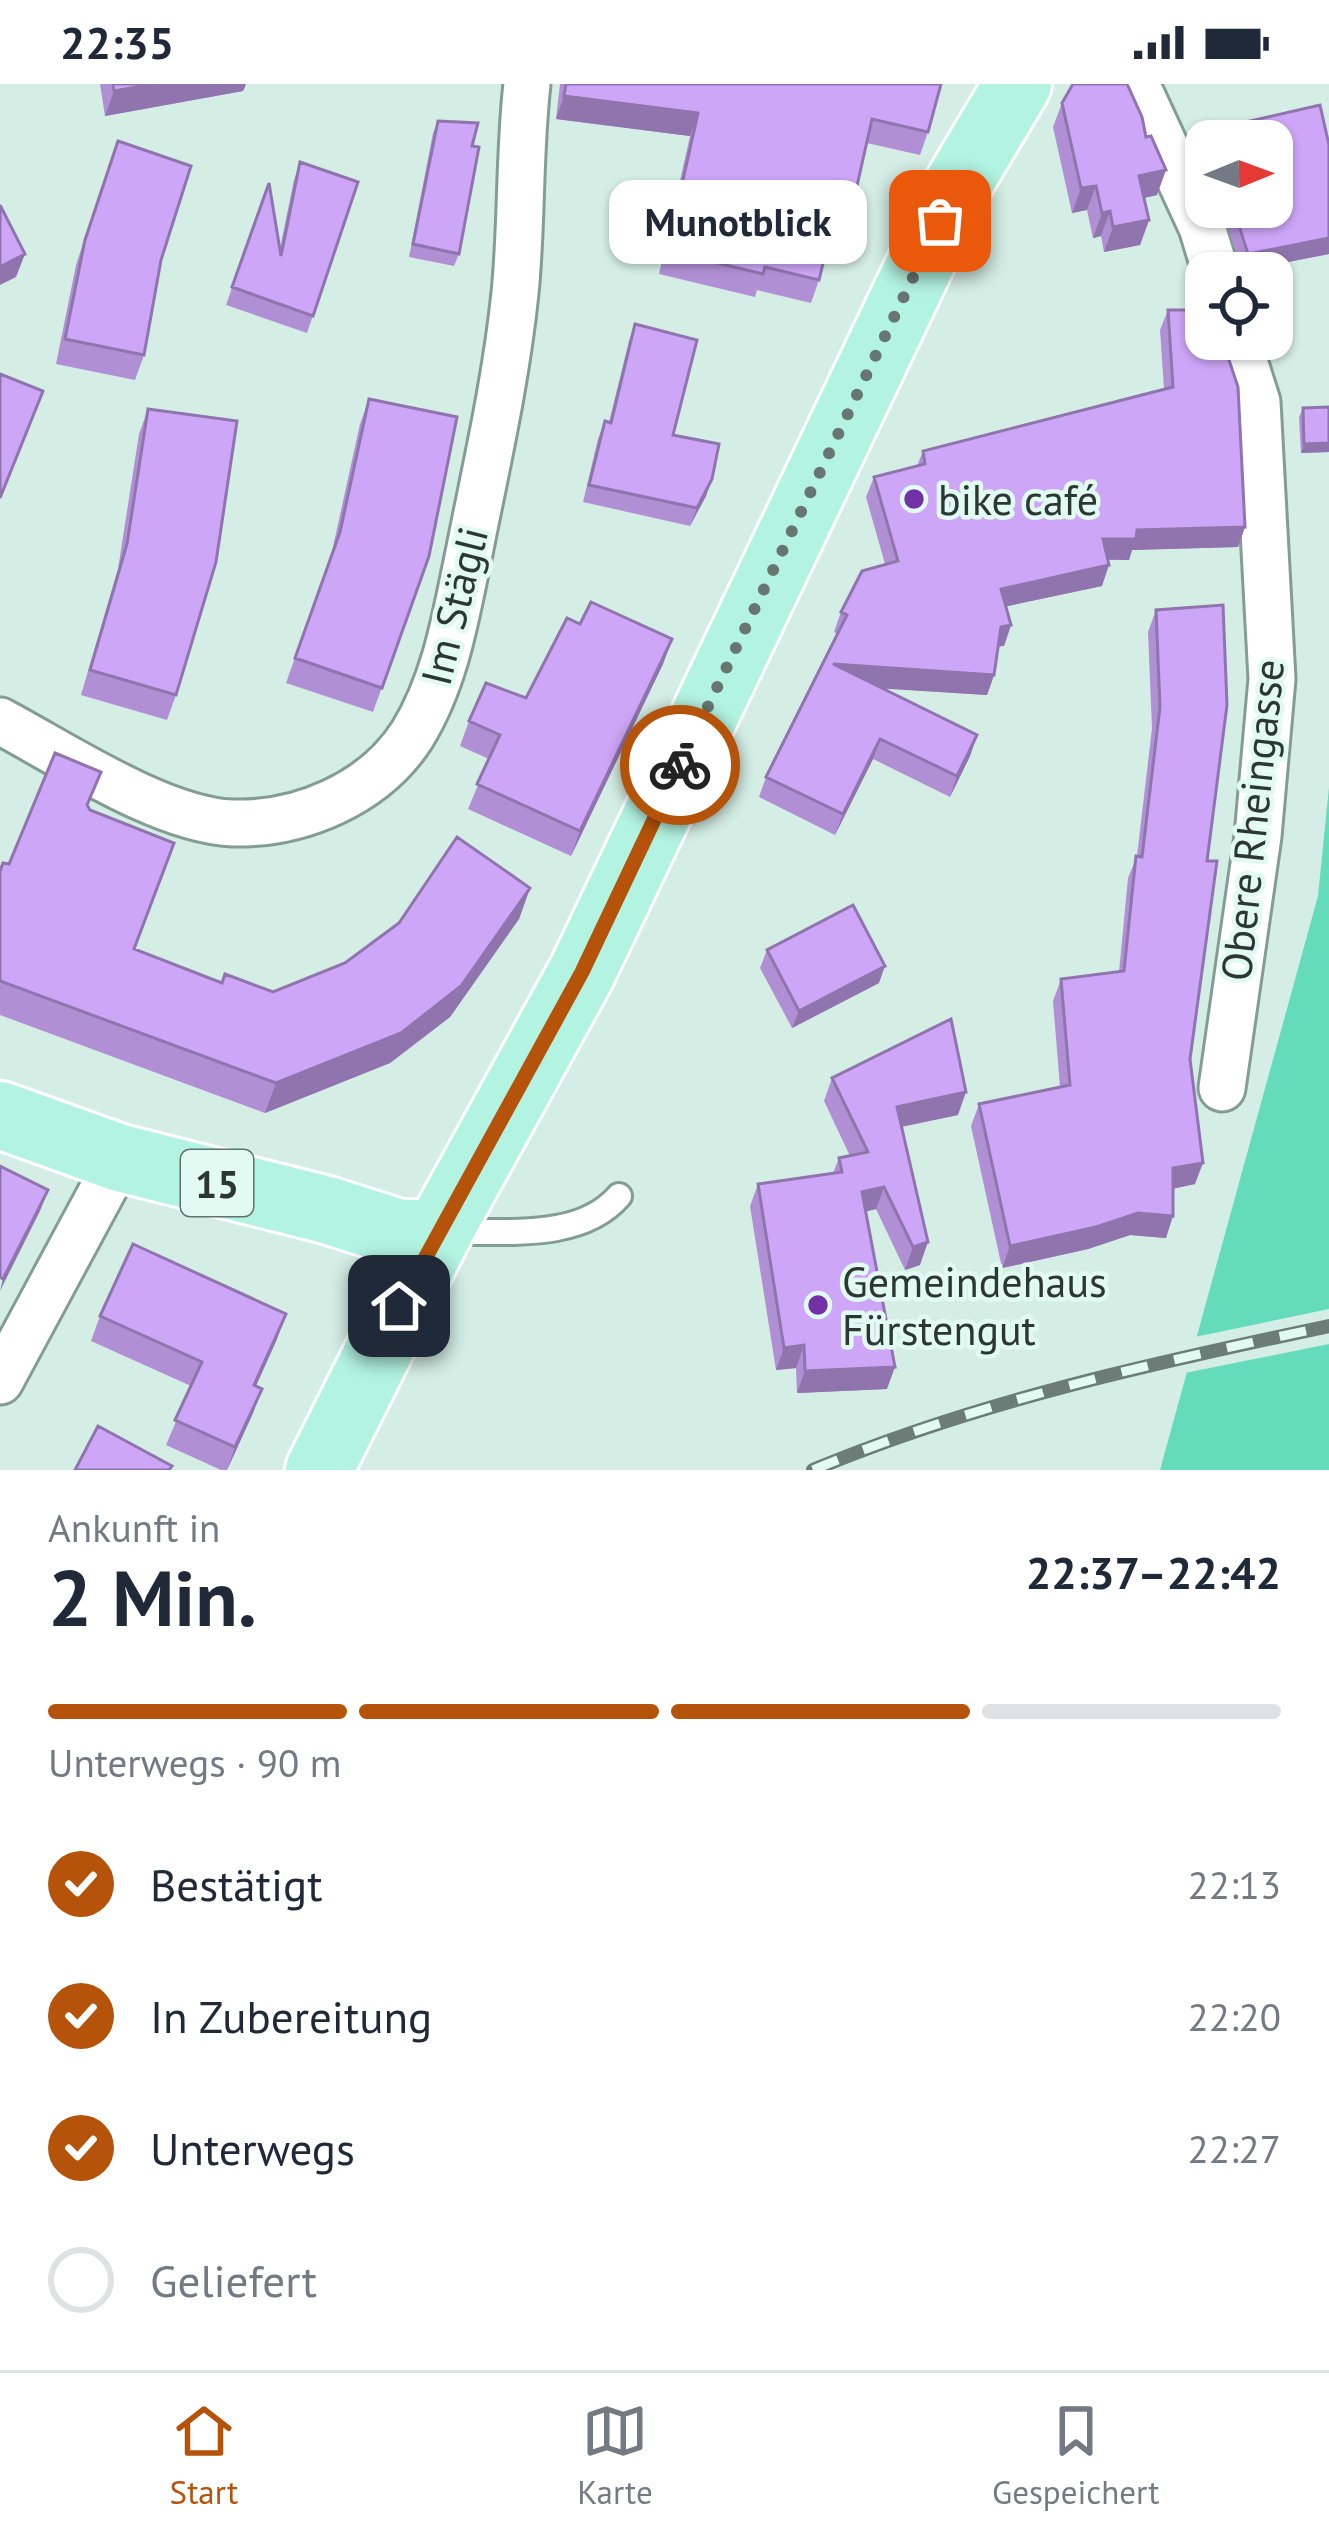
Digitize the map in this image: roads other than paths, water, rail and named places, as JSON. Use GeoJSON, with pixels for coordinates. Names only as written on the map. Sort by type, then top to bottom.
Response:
{"type":"FeatureCollection","features":[{"type":"Feature","properties":{"kind":"main road"},"geometry":{"type":"LineString","coordinates":[[319,1470],[438,1233],[582,972],[959,183],[1018,84]]}},
{"type":"Feature","properties":{"kind":"main road","name":"15"},"geometry":{"type":"LineString","coordinates":[[0,1115],[120,1158],[399,1233],[438,1233]]}},
{"type":"Feature","properties":{"kind":"street","name":"Im Stägli"},"geometry":{"type":"LineString","coordinates":[[0,721],[172,811],[228,823],[274,821],[320,809],[364,784],[409,739],[431,700],[451,642],[506,373],[516,288],[520,146],[527,84]]}},
{"type":"Feature","properties":{"kind":"street"},"geometry":{"type":"LineString","coordinates":[[1136,84],[1210,252]]}},
{"type":"Feature","properties":{"kind":"street","name":"Obere Rheingasse"},"geometry":{"type":"LineString","coordinates":[[1222,1088],[1258,836],[1272,679],[1257,402],[1244,360]]}},
{"type":"Feature","properties":{"kind":"street"},"geometry":{"type":"LineString","coordinates":[[0,1381],[120,1158]]}},
{"type":"Feature","properties":{"kind":"lane"},"geometry":{"type":"LineString","coordinates":[[438,1233],[554,1228],[585,1222],[620,1196]]}},
{"type":"Feature","properties":{"kind":"railway"},"geometry":{"type":"LineString","coordinates":[[813,1470],[1003,1404],[1329,1326]]}},
{"type":"Feature","properties":{"kind":"place","name":"Munotblick"},"geometry":{"type":"Point","coordinates":[940,221]}},
{"type":"Feature","properties":{"kind":"place","name":"bike café"},"geometry":{"type":"Point","coordinates":[914,499]}},
{"type":"Feature","properties":{"kind":"place","name":"Gemeindehaus Fürstengut"},"geometry":{"type":"Point","coordinates":[818,1305]}}]}
